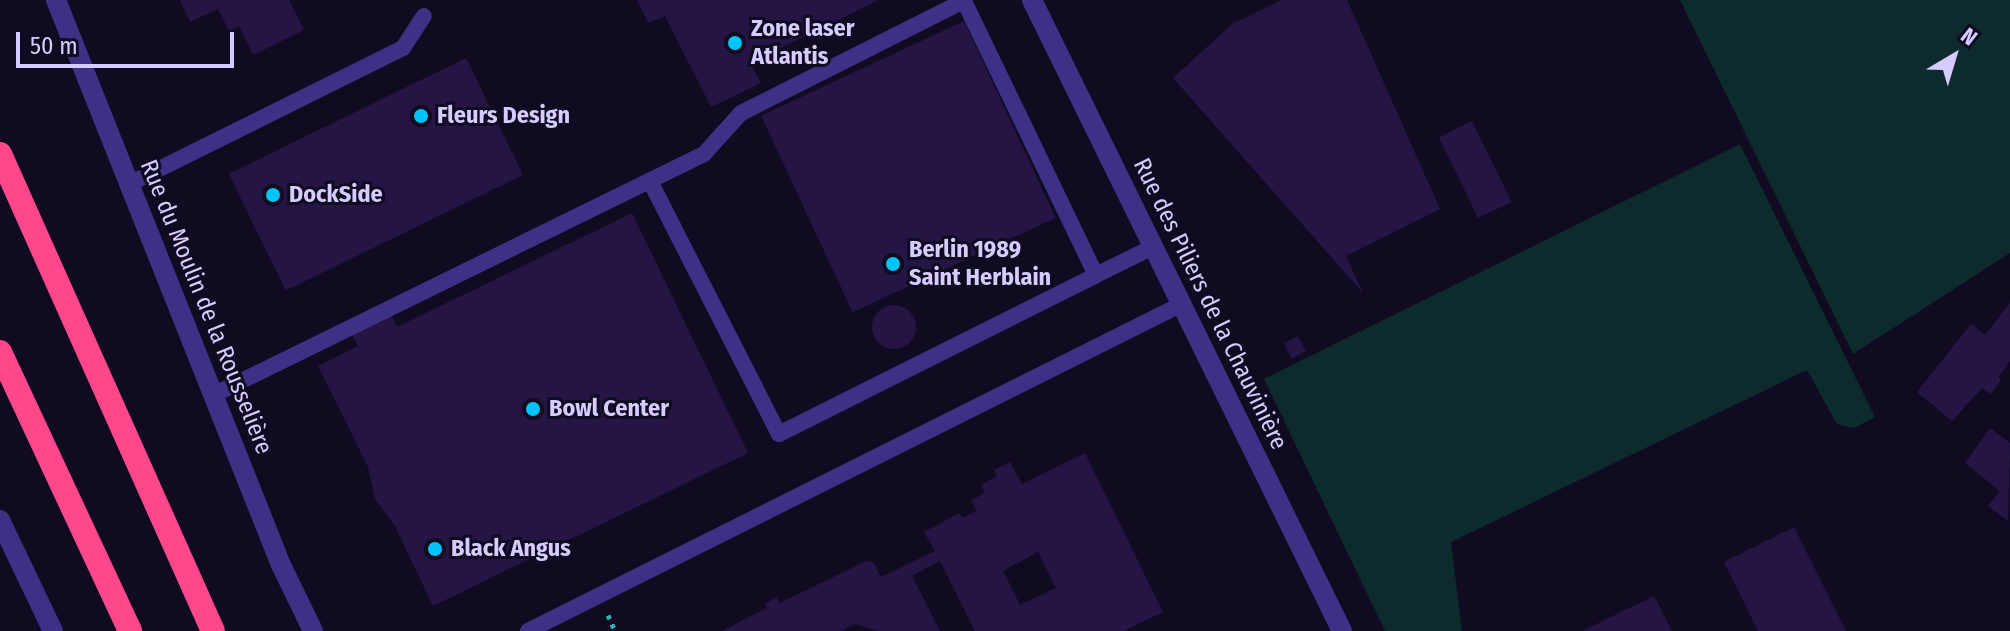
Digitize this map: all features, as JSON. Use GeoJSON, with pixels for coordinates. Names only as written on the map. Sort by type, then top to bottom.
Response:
{"type":"FeatureCollection","features":[{"type":"Feature","properties":{"kind":"highway"},"geometry":{"type":"LineString","coordinates":[[0,154],[213,631]]}},
{"type":"Feature","properties":{"kind":"highway"},"geometry":{"type":"LineString","coordinates":[[0,352],[130,631]]}},
{"type":"Feature","properties":{"kind":"street","name":"Rue du Moulin de la Rousselière"},"geometry":{"type":"LineString","coordinates":[[56,0],[213,395],[313,631]]}},
{"type":"Feature","properties":{"kind":"street","name":"Rue des Piliers de la Chauvinière"},"geometry":{"type":"LineString","coordinates":[[1032,0],[1342,631]]}},
{"type":"Feature","properties":{"kind":"street"},"geometry":{"type":"LineString","coordinates":[[0,520],[53,631]]}},
{"type":"Feature","properties":{"kind":"lane"},"geometry":{"type":"LineString","coordinates":[[213,395],[704,154],[741,113],[964,1],[1096,275]]}},
{"type":"Feature","properties":{"kind":"lane"},"geometry":{"type":"LineString","coordinates":[[129,184],[403,48],[424,16]]}},
{"type":"Feature","properties":{"kind":"lane"},"geometry":{"type":"LineString","coordinates":[[650,181],[779,434],[1153,247]]}},
{"type":"Feature","properties":{"kind":"lane"},"geometry":{"type":"LineString","coordinates":[[528,631],[1182,304]]}},
{"type":"Feature","properties":{"kind":"green space"},"geometry":{"type":"Polygon","coordinates":[[[1680,0],[2010,0],[2010,253],[1853,354],[1680,0]]]}},
{"type":"Feature","properties":{"kind":"green space"},"geometry":{"type":"Polygon","coordinates":[[[1740,144],[1875,417],[1854,428],[1837,424],[1807,370],[1451,542],[1462,631],[1385,631],[1264,379],[1740,144]]]}},
{"type":"Feature","properties":{"kind":"building"},"geometry":{"type":"Polygon","coordinates":[[[180,0],[289,0],[304,30],[253,55],[239,26],[229,31],[218,9],[190,22],[180,0]]]}},
{"type":"Feature","properties":{"kind":"building","name":"Zone laser Atlantis"},"geometry":{"type":"Polygon","coordinates":[[[637,0],[879,0],[750,63],[761,83],[711,107],[665,16],[648,23],[637,0]]]}},
{"type":"Feature","properties":{"kind":"building"},"geometry":{"type":"Polygon","coordinates":[[[1281,0],[1347,0],[1440,209],[1346,256],[1363,293],[1173,78],[1232,24],[1281,0]]]}},
{"type":"Feature","properties":{"kind":"building"},"geometry":{"type":"Polygon","coordinates":[[[964,21],[1056,218],[853,312],[761,116],[964,21]]]}},
{"type":"Feature","properties":{"kind":"building","name":"Fleurs Design"},"geometry":{"type":"Polygon","coordinates":[[[466,58],[523,175],[286,291],[229,174],[466,58]]]}},
{"type":"Feature","properties":{"kind":"building"},"geometry":{"type":"Polygon","coordinates":[[[1472,121],[1511,202],[1478,218],[1439,137],[1472,121]]]}},
{"type":"Feature","properties":{"kind":"building","name":"Bowl Center"},"geometry":{"type":"Polygon","coordinates":[[[632,213],[748,453],[433,606],[395,526],[375,499],[368,467],[318,366],[358,346],[350,331],[390,311],[397,327],[632,213]]]}},
{"type":"Feature","properties":{"kind":"building"},"geometry":{"type":"Polygon","coordinates":[[[2010,303],[2010,361],[1998,377],[2001,380],[1991,394],[1982,388],[1952,421],[1917,392],[1971,324],[1985,335],[2010,303]]]}},
{"type":"Feature","properties":{"kind":"building"},"geometry":{"type":"Polygon","coordinates":[[[894,305],[909,312],[916,327],[909,342],[894,349],[879,342],[872,327],[879,312],[894,305]]]}},
{"type":"Feature","properties":{"kind":"building"},"geometry":{"type":"Polygon","coordinates":[[[1298,336],[1306,351],[1292,359],[1284,344],[1298,336]]]}},
{"type":"Feature","properties":{"kind":"building"},"geometry":{"type":"Polygon","coordinates":[[[1990,428],[2010,443],[2008,521],[1988,506],[2000,491],[1965,463],[1990,428]]]}},
{"type":"Feature","properties":{"kind":"building"},"geometry":{"type":"Polygon","coordinates":[[[1085,453],[1163,612],[1124,631],[975,631],[940,561],[912,576],[940,631],[878,631],[855,624],[841,631],[722,631],[767,608],[765,604],[776,597],[780,603],[866,561],[873,562],[881,577],[935,551],[924,532],[959,513],[962,518],[977,511],[971,500],[985,493],[981,485],[997,476],[994,470],[1010,462],[1022,484],[1085,453]],[[1038,552],[1003,571],[1020,605],[1056,588],[1038,552]]]}},
{"type":"Feature","properties":{"kind":"building"},"geometry":{"type":"Polygon","coordinates":[[[1794,527],[1846,631],[1758,631],[1724,562],[1794,527]]]}},
{"type":"Feature","properties":{"kind":"building"},"geometry":{"type":"Polygon","coordinates":[[[1654,596],[1672,631],[1583,631],[1621,612],[1654,596]]]}},
{"type":"Feature","properties":{"kind":"place","name":"Zone laser Atlantis"},"geometry":{"type":"Point","coordinates":[735,43]}},
{"type":"Feature","properties":{"kind":"place","name":"Fleurs Design"},"geometry":{"type":"Point","coordinates":[421,116]}},
{"type":"Feature","properties":{"kind":"place","name":"DockSide"},"geometry":{"type":"Point","coordinates":[273,195]}},
{"type":"Feature","properties":{"kind":"place","name":"Berlin 1989 Saint Herblain"},"geometry":{"type":"Point","coordinates":[893,264]}},
{"type":"Feature","properties":{"kind":"place","name":"Bowl Center"},"geometry":{"type":"Point","coordinates":[533,409]}},
{"type":"Feature","properties":{"kind":"place","name":"Black Angus"},"geometry":{"type":"Point","coordinates":[435,549]}}]}
